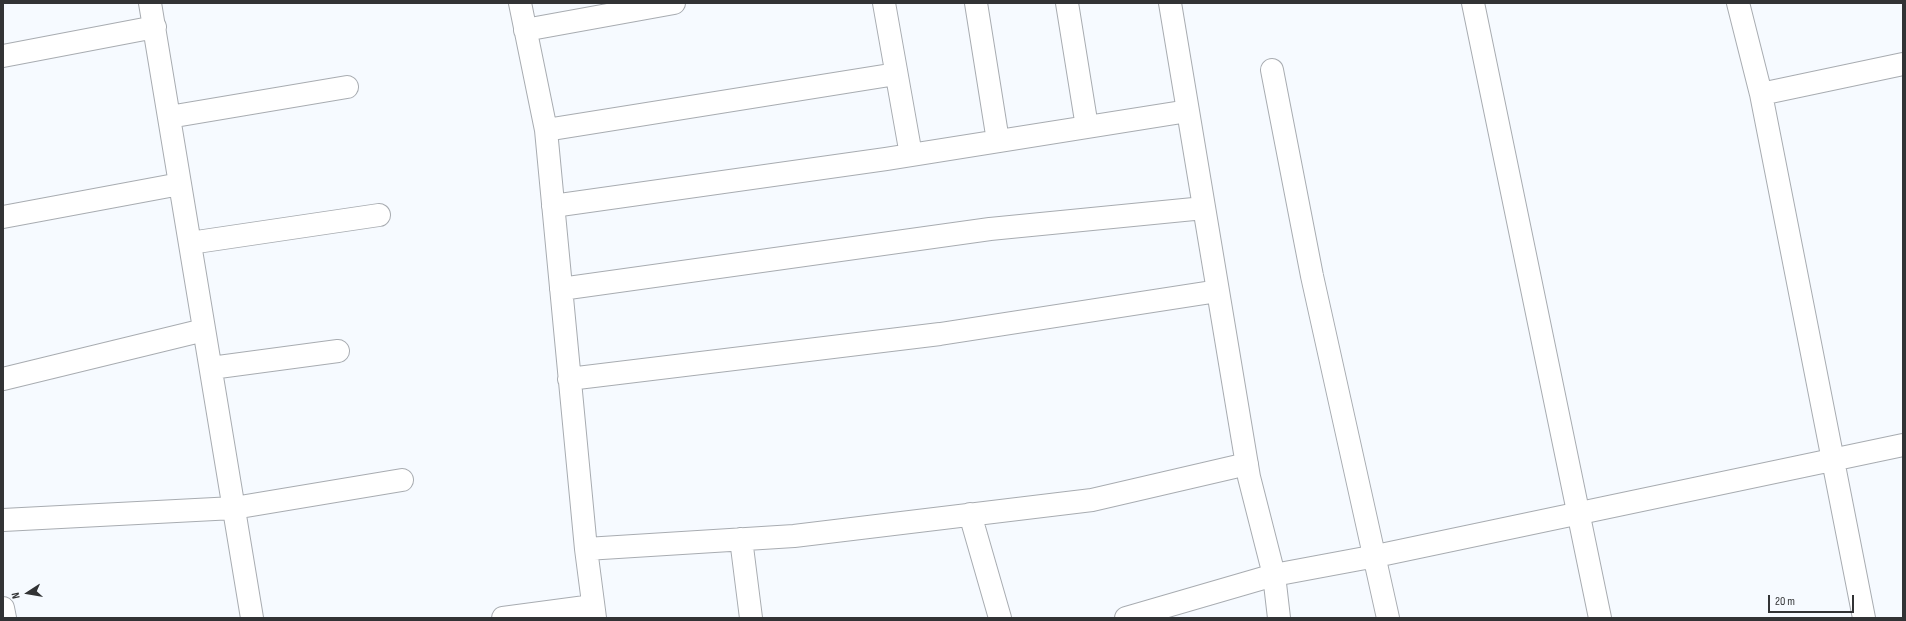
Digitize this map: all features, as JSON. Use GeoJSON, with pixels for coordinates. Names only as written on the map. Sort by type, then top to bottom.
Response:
{"type":"FeatureCollection","features":[{"type":"Feature","properties":{"kind":"street"},"geometry":{"type":"LineString","coordinates":[[150,3],[252,618]]}},
{"type":"Feature","properties":{"kind":"street"},"geometry":{"type":"LineString","coordinates":[[502,618],[594,612],[586,549],[569,379],[546,130],[520,3]]}},
{"type":"Feature","properties":{"kind":"street"},"geometry":{"type":"LineString","coordinates":[[525,30],[608,9],[674,3]]}},
{"type":"Feature","properties":{"kind":"street"},"geometry":{"type":"LineString","coordinates":[[884,3],[910,156]]}},
{"type":"Feature","properties":{"kind":"street"},"geometry":{"type":"LineString","coordinates":[[976,3],[998,141]]}},
{"type":"Feature","properties":{"kind":"street"},"geometry":{"type":"LineString","coordinates":[[1067,3],[1087,127]]}},
{"type":"Feature","properties":{"kind":"street"},"geometry":{"type":"LineString","coordinates":[[1170,3],[1247,464],[1274,575],[1279,618]]}},
{"type":"Feature","properties":{"kind":"street"},"geometry":{"type":"LineString","coordinates":[[1473,3],[1600,618]]}},
{"type":"Feature","properties":{"kind":"street"},"geometry":{"type":"LineString","coordinates":[[1738,3],[1761,94],[1864,618]]}},
{"type":"Feature","properties":{"kind":"street"},"geometry":{"type":"LineString","coordinates":[[3,56],[154,27]]}},
{"type":"Feature","properties":{"kind":"street"},"geometry":{"type":"LineString","coordinates":[[1761,94],[1903,64]]}},
{"type":"Feature","properties":{"kind":"street"},"geometry":{"type":"LineString","coordinates":[[1272,70],[1312,276],[1376,556],[1388,618]]}},
{"type":"Feature","properties":{"kind":"street"},"geometry":{"type":"LineString","coordinates":[[546,130],[896,74]]}},
{"type":"Feature","properties":{"kind":"street"},"geometry":{"type":"LineString","coordinates":[[169,117],[347,87]]}},
{"type":"Feature","properties":{"kind":"street"},"geometry":{"type":"LineString","coordinates":[[553,206],[910,156],[1188,111]]}},
{"type":"Feature","properties":{"kind":"street"},"geometry":{"type":"LineString","coordinates":[[3,218],[180,184]]}},
{"type":"Feature","properties":{"kind":"street"},"geometry":{"type":"LineString","coordinates":[[561,289],[990,229],[1204,208]]}},
{"type":"Feature","properties":{"kind":"street"},"geometry":{"type":"LineString","coordinates":[[190,243],[379,215]]}},
{"type":"Feature","properties":{"kind":"street"},"geometry":{"type":"LineString","coordinates":[[569,379],[940,334],[1218,291]]}},
{"type":"Feature","properties":{"kind":"street"},"geometry":{"type":"LineString","coordinates":[[3,379],[204,330]]}},
{"type":"Feature","properties":{"kind":"street"},"geometry":{"type":"LineString","coordinates":[[211,368],[338,351]]}},
{"type":"Feature","properties":{"kind":"street"},"geometry":{"type":"LineString","coordinates":[[1126,618],[1274,575],[1376,556],[1577,512],[1903,445]]}},
{"type":"Feature","properties":{"kind":"street"},"geometry":{"type":"LineString","coordinates":[[586,549],[794,536],[1092,500],[1247,464]]}},
{"type":"Feature","properties":{"kind":"street"},"geometry":{"type":"LineString","coordinates":[[3,520],[234,508],[402,480]]}},
{"type":"Feature","properties":{"kind":"street"},"geometry":{"type":"LineString","coordinates":[[970,514],[1000,618]]}},
{"type":"Feature","properties":{"kind":"street"},"geometry":{"type":"LineString","coordinates":[[741,539],[751,618]]}},
{"type":"Feature","properties":{"kind":"street"},"geometry":{"type":"LineString","coordinates":[[3,608],[5,618]]}}]}
